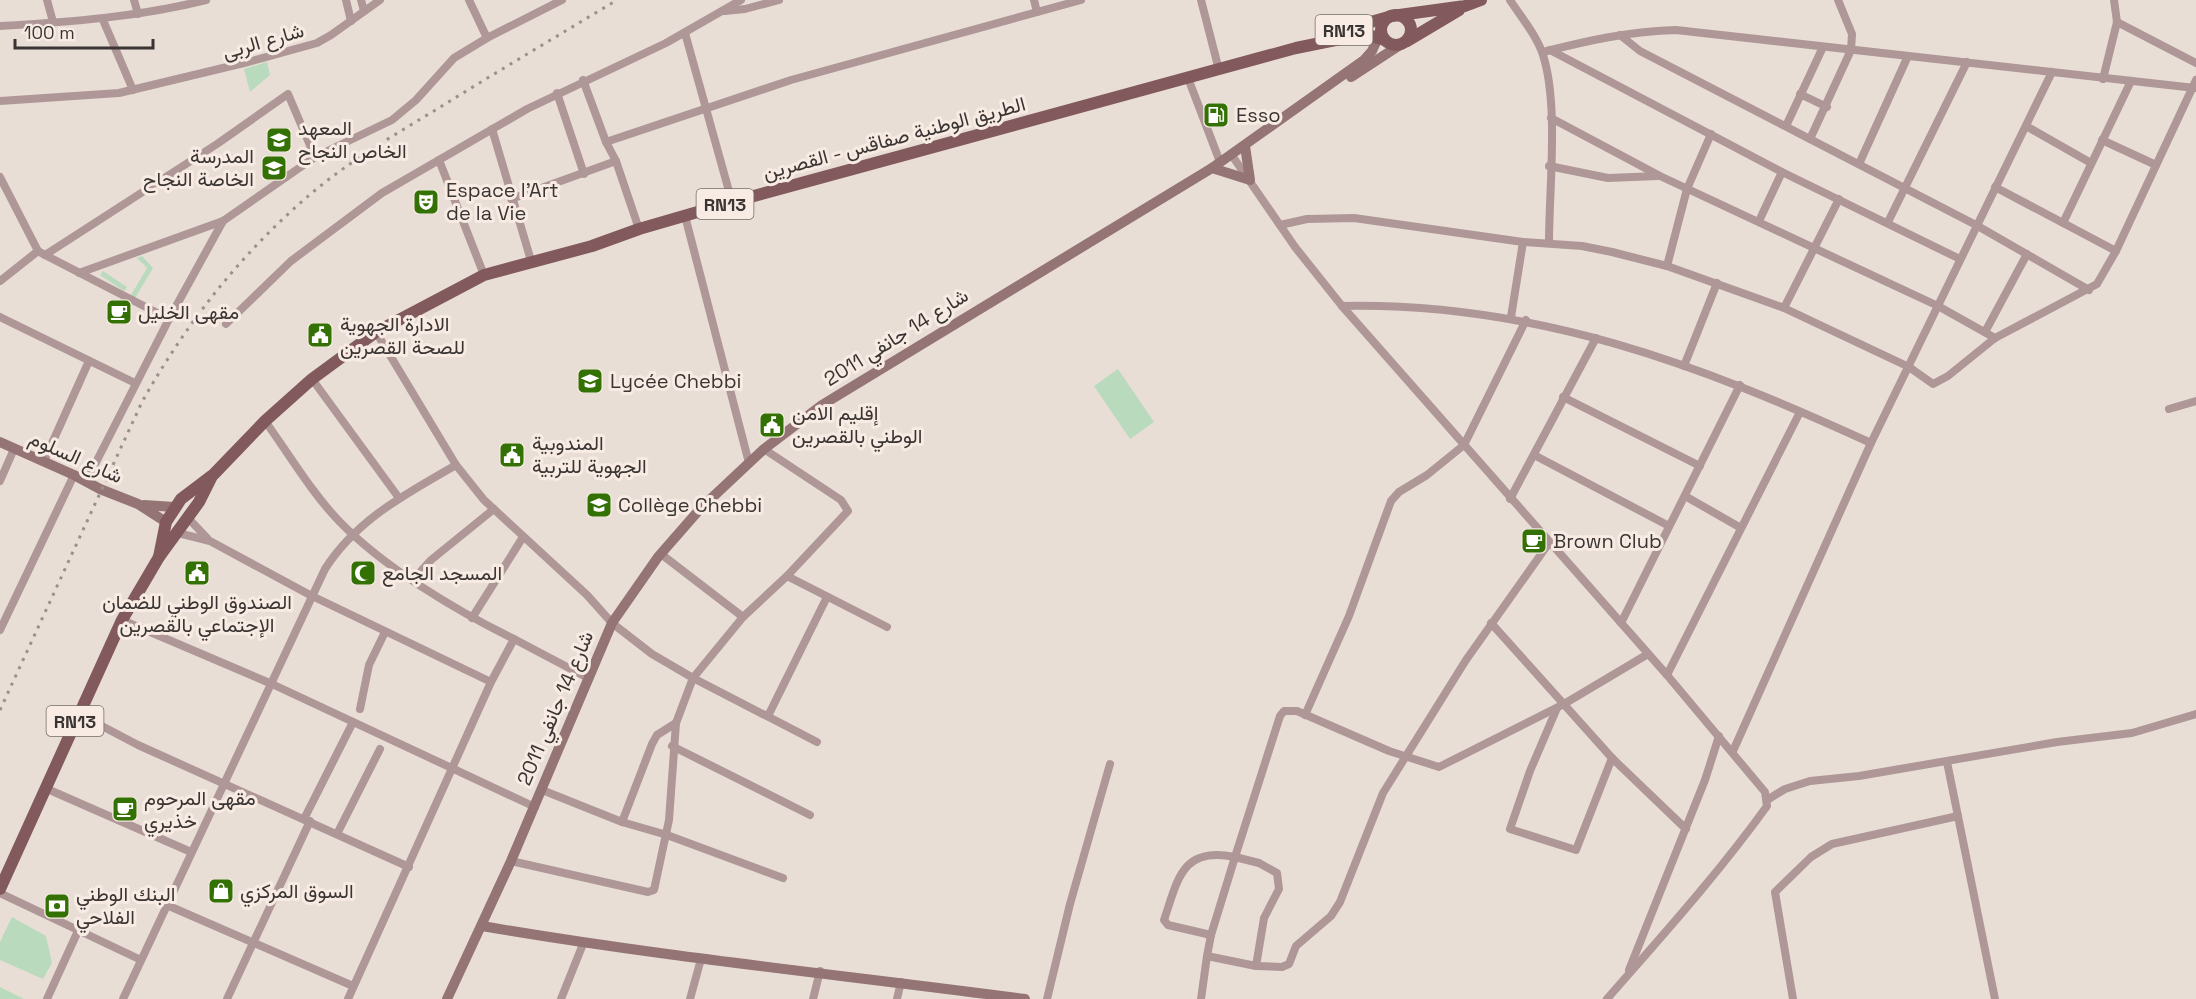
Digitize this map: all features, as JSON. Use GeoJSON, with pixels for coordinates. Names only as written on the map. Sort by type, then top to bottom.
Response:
{"type":"FeatureCollection","features":[{"type":"Feature","properties":{"kind":"main road","name":"الطريق الوطنية صفاقس - القصرين"},"geometry":{"type":"LineString","coordinates":[[1296,48],[1315,38],[1392,16],[1465,6],[1481,0]]}},
{"type":"Feature","properties":{"kind":"main road","name":"شارع 14 جانفي 2011"},"geometry":{"type":"LineString","coordinates":[[1322,92],[1352,77],[1465,6]]}},
{"type":"Feature","properties":{"kind":"main road"},"geometry":{"type":"LineString","coordinates":[[1392,16],[1406,19],[1411,27],[1410,36],[1403,43],[1394,45],[1381,36],[1384,21],[1392,16]]}},
{"type":"Feature","properties":{"kind":"main road","name":"الطريق الوطنية صفاقس - القصرين"},"geometry":{"type":"LineString","coordinates":[[159,557],[166,522],[174,507],[188,492],[212,476],[265,421],[312,379],[376,332],[484,275],[532,264],[732,202],[1296,48],[1352,35],[1381,36]]}},
{"type":"Feature","properties":{"kind":"main road","name":"شارع 14 جانفي 2011"},"geometry":{"type":"LineString","coordinates":[[447,999],[535,807],[612,623],[661,554],[700,509],[764,449],[822,405],[874,371],[1245,146],[1364,60],[1381,36]]}},
{"type":"Feature","properties":{"kind":"main road"},"geometry":{"type":"LineString","coordinates":[[1245,146],[1250,180]]}},
{"type":"Feature","properties":{"kind":"main road"},"geometry":{"type":"LineString","coordinates":[[1216,165],[1250,180]]}},
{"type":"Feature","properties":{"kind":"main road","name":"شارع السلوم"},"geometry":{"type":"LineString","coordinates":[[0,442],[138,504],[166,522]]}},
{"type":"Feature","properties":{"kind":"main road","name":"الطريق الوطنية صفاقس - القصرين"},"geometry":{"type":"LineString","coordinates":[[0,891],[122,620],[159,557],[188,518],[212,476]]}},
{"type":"Feature","properties":{"kind":"main road","name":"شارع السلوم"},"geometry":{"type":"LineString","coordinates":[[138,504],[174,507]]}},
{"type":"Feature","properties":{"kind":"main road"},"geometry":{"type":"LineString","coordinates":[[174,507],[188,518]]}},
{"type":"Feature","properties":{"kind":"main road"},"geometry":{"type":"LineString","coordinates":[[166,522],[178,533]]}},
{"type":"Feature","properties":{"kind":"main road"},"geometry":{"type":"LineString","coordinates":[[482,926],[583,944],[701,960],[820,971],[1025,999]]}},
{"type":"Feature","properties":{"kind":"street"},"geometry":{"type":"LineString","coordinates":[[47,0],[53,22]]}},
{"type":"Feature","properties":{"kind":"street"},"geometry":{"type":"LineString","coordinates":[[134,0],[138,14]]}},
{"type":"Feature","properties":{"kind":"street"},"geometry":{"type":"LineString","coordinates":[[0,26],[103,20],[206,0]]}},
{"type":"Feature","properties":{"kind":"street"},"geometry":{"type":"LineString","coordinates":[[346,0],[351,21]]}},
{"type":"Feature","properties":{"kind":"street"},"geometry":{"type":"LineString","coordinates":[[361,0],[364,11]]}},
{"type":"Feature","properties":{"kind":"street","name":"شارع الربى"},"geometry":{"type":"LineString","coordinates":[[0,101],[78,98],[133,90],[317,43],[380,0]]}},
{"type":"Feature","properties":{"kind":"street"},"geometry":{"type":"LineString","coordinates":[[469,0],[487,38]]}},
{"type":"Feature","properties":{"kind":"street"},"geometry":{"type":"LineString","coordinates":[[79,273],[223,221],[315,157],[392,120],[416,100],[454,58],[487,38],[562,0]]}},
{"type":"Feature","properties":{"kind":"street"},"geometry":{"type":"LineString","coordinates":[[226,324],[272,278],[317,239],[382,193],[558,93],[685,33],[741,0]]}},
{"type":"Feature","properties":{"kind":"street"},"geometry":{"type":"LineString","coordinates":[[723,11],[745,9],[779,0]]}},
{"type":"Feature","properties":{"kind":"street"},"geometry":{"type":"LineString","coordinates":[[1034,0],[1037,12]]}},
{"type":"Feature","properties":{"kind":"street"},"geometry":{"type":"LineString","coordinates":[[606,142],[791,80],[1081,0]]}},
{"type":"Feature","properties":{"kind":"street"},"geometry":{"type":"LineString","coordinates":[[1201,0],[1219,70]]}},
{"type":"Feature","properties":{"kind":"street"},"geometry":{"type":"LineString","coordinates":[[1510,0],[1546,51],[1782,172],[1960,259]]}},
{"type":"Feature","properties":{"kind":"street"},"geometry":{"type":"LineString","coordinates":[[1810,139],[1851,50],[1852,34],[1838,0]]}},
{"type":"Feature","properties":{"kind":"street"},"geometry":{"type":"LineString","coordinates":[[2103,79],[2117,22],[2114,0]]}},
{"type":"Feature","properties":{"kind":"street"},"geometry":{"type":"LineString","coordinates":[[103,20],[133,90]]}},
{"type":"Feature","properties":{"kind":"street"},"geometry":{"type":"LineString","coordinates":[[2117,22],[2196,63]]}},
{"type":"Feature","properties":{"kind":"street"},"geometry":{"type":"LineString","coordinates":[[1280,225],[1307,219],[1354,218],[1523,242],[1592,248],[1667,266],[1784,308],[1909,367],[1927,381],[1939,382],[1995,338],[2089,290],[2105,273],[2195,85],[2103,79],[1676,30],[1620,35],[1578,42],[1546,51]]}},
{"type":"Feature","properties":{"kind":"street"},"geometry":{"type":"LineString","coordinates":[[685,33],[732,202]]}},
{"type":"Feature","properties":{"kind":"street"},"geometry":{"type":"LineString","coordinates":[[1620,35],[1640,51],[1976,225],[2089,290]]}},
{"type":"Feature","properties":{"kind":"street"},"geometry":{"type":"LineString","coordinates":[[1786,126],[1823,47]]}},
{"type":"Feature","properties":{"kind":"street"},"geometry":{"type":"LineString","coordinates":[[1546,51],[1551,118],[1549,243]]}},
{"type":"Feature","properties":{"kind":"street"},"geometry":{"type":"LineString","coordinates":[[1859,164],[1908,57]]}},
{"type":"Feature","properties":{"kind":"street"},"geometry":{"type":"LineString","coordinates":[[1888,222],[1968,62]]}},
{"type":"Feature","properties":{"kind":"street"},"geometry":{"type":"LineString","coordinates":[[1733,751],[1871,443],[2052,72]]}},
{"type":"Feature","properties":{"kind":"street"},"geometry":{"type":"LineString","coordinates":[[1188,78],[1216,165]]}},
{"type":"Feature","properties":{"kind":"street"},"geometry":{"type":"LineString","coordinates":[[583,80],[606,142],[616,161],[639,229]]}},
{"type":"Feature","properties":{"kind":"street"},"geometry":{"type":"LineString","coordinates":[[2063,223],[2131,81]]}},
{"type":"Feature","properties":{"kind":"street"},"geometry":{"type":"LineString","coordinates":[[558,93],[584,174]]}},
{"type":"Feature","properties":{"kind":"street"},"geometry":{"type":"LineString","coordinates":[[0,281],[217,144],[288,94],[315,157]]}},
{"type":"Feature","properties":{"kind":"street"},"geometry":{"type":"LineString","coordinates":[[1800,94],[1827,106]]}},
{"type":"Feature","properties":{"kind":"street"},"geometry":{"type":"LineString","coordinates":[[1551,118],[1660,176],[1938,306],[1995,338]]}},
{"type":"Feature","properties":{"kind":"street"},"geometry":{"type":"LineString","coordinates":[[2026,126],[2091,163]]}},
{"type":"Feature","properties":{"kind":"street"},"geometry":{"type":"LineString","coordinates":[[492,129],[532,264]]}},
{"type":"Feature","properties":{"kind":"street"},"geometry":{"type":"LineString","coordinates":[[1667,266],[1687,189],[1711,134]]}},
{"type":"Feature","properties":{"kind":"street"},"geometry":{"type":"LineString","coordinates":[[2102,140],[2156,165]]}},
{"type":"Feature","properties":{"kind":"street"},"geometry":{"type":"LineString","coordinates":[[1231,154],[1280,225],[1342,306],[1667,675],[1765,792],[1767,806],[1705,887],[1607,999]]}},
{"type":"Feature","properties":{"kind":"street"},"geometry":{"type":"LineString","coordinates":[[439,160],[484,275]]}},
{"type":"Feature","properties":{"kind":"street"},"geometry":{"type":"LineString","coordinates":[[511,199],[616,161]]}},
{"type":"Feature","properties":{"kind":"street"},"geometry":{"type":"LineString","coordinates":[[1549,166],[1608,178],[1660,176]]}},
{"type":"Feature","properties":{"kind":"street"},"geometry":{"type":"LineString","coordinates":[[1759,221],[1782,172]]}},
{"type":"Feature","properties":{"kind":"street"},"geometry":{"type":"LineString","coordinates":[[0,177],[41,253],[169,319]]}},
{"type":"Feature","properties":{"kind":"street"},"geometry":{"type":"LineString","coordinates":[[1995,187],[2116,251]]}},
{"type":"Feature","properties":{"kind":"street"},"geometry":{"type":"LineString","coordinates":[[1784,308],[1839,199]]}},
{"type":"Feature","properties":{"kind":"street"},"geometry":{"type":"LineString","coordinates":[[685,216],[748,463]]}},
{"type":"Feature","properties":{"kind":"street"},"geometry":{"type":"LineString","coordinates":[[86,482],[135,383],[223,221]]}},
{"type":"Feature","properties":{"kind":"street"},"geometry":{"type":"LineString","coordinates":[[1511,318],[1523,242]]}},
{"type":"Feature","properties":{"kind":"street"},"geometry":{"type":"LineString","coordinates":[[1985,332],[2027,254]]}},
{"type":"Feature","properties":{"kind":"street"},"geometry":{"type":"LineString","coordinates":[[1684,366],[1717,283]]}},
{"type":"Feature","properties":{"kind":"street"},"geometry":{"type":"LineString","coordinates":[[1342,306],[1424,307],[1526,320],[1596,338],[1740,385],[1871,443]]}},
{"type":"Feature","properties":{"kind":"street"},"geometry":{"type":"LineString","coordinates":[[0,317],[135,383]]}},
{"type":"Feature","properties":{"kind":"street"},"geometry":{"type":"LineString","coordinates":[[1305,714],[1349,616],[1391,501],[1399,492],[1427,475],[1464,445],[1526,320]]}},
{"type":"Feature","properties":{"kind":"street"},"geometry":{"type":"LineString","coordinates":[[376,332],[456,465],[494,509],[587,595],[612,623],[652,654],[693,678],[817,742]]}},
{"type":"Feature","properties":{"kind":"street"},"geometry":{"type":"LineString","coordinates":[[1510,499],[1596,338]]}},
{"type":"Feature","properties":{"kind":"street"},"geometry":{"type":"LineString","coordinates":[[44,461],[89,360]]}},
{"type":"Feature","properties":{"kind":"street"},"geometry":{"type":"LineString","coordinates":[[312,379],[399,498]]}},
{"type":"Feature","properties":{"kind":"street"},"geometry":{"type":"LineString","coordinates":[[1621,623],[1740,385]]}},
{"type":"Feature","properties":{"kind":"street"},"geometry":{"type":"LineString","coordinates":[[1563,396],[1700,466]]}},
{"type":"Feature","properties":{"kind":"street"},"geometry":{"type":"LineString","coordinates":[[2169,409],[2196,401]]}},
{"type":"Feature","properties":{"kind":"street"},"geometry":{"type":"LineString","coordinates":[[1667,675],[1800,412]]}},
{"type":"Feature","properties":{"kind":"street"},"geometry":{"type":"LineString","coordinates":[[265,421],[328,508],[351,534],[413,580],[472,618],[588,678]]}},
{"type":"Feature","properties":{"kind":"street"},"geometry":{"type":"LineString","coordinates":[[0,481],[14,449]]}},
{"type":"Feature","properties":{"kind":"street"},"geometry":{"type":"LineString","coordinates":[[511,861],[567,876],[652,892],[656,886],[667,835],[672,746],[676,723],[693,678],[742,617],[787,576],[848,511],[841,500],[764,449]]}},
{"type":"Feature","properties":{"kind":"street"},"geometry":{"type":"LineString","coordinates":[[1534,455],[1669,526]]}},
{"type":"Feature","properties":{"kind":"street"},"geometry":{"type":"LineString","coordinates":[[123,999],[169,906],[191,852],[272,684],[310,595],[333,556],[351,534],[399,498],[456,465]]}},
{"type":"Feature","properties":{"kind":"street"},"geometry":{"type":"LineString","coordinates":[[0,630],[74,475]]}},
{"type":"Feature","properties":{"kind":"street"},"geometry":{"type":"LineString","coordinates":[[1685,496],[1741,528]]}},
{"type":"Feature","properties":{"kind":"street"},"geometry":{"type":"LineString","coordinates":[[413,580],[430,560],[494,509]]}},
{"type":"Feature","properties":{"kind":"street"},"geometry":{"type":"LineString","coordinates":[[188,518],[210,541]]}},
{"type":"Feature","properties":{"kind":"street"},"geometry":{"type":"LineString","coordinates":[[178,533],[210,541],[310,595],[492,682]]}},
{"type":"Feature","properties":{"kind":"street"},"geometry":{"type":"LineString","coordinates":[[472,618],[523,537]]}},
{"type":"Feature","properties":{"kind":"street"},"geometry":{"type":"LineString","coordinates":[[1207,957],[1281,968],[1289,964],[1296,946],[1331,916],[1340,902],[1383,793],[1491,623],[1549,543]]}},
{"type":"Feature","properties":{"kind":"street"},"geometry":{"type":"LineString","coordinates":[[661,554],[742,617]]}},
{"type":"Feature","properties":{"kind":"street"},"geometry":{"type":"LineString","coordinates":[[787,576],[887,627]]}},
{"type":"Feature","properties":{"kind":"street"},"geometry":{"type":"LineString","coordinates":[[768,716],[827,597]]}},
{"type":"Feature","properties":{"kind":"street"},"geometry":{"type":"LineString","coordinates":[[122,620],[272,684],[535,807]]}},
{"type":"Feature","properties":{"kind":"street"},"geometry":{"type":"LineString","coordinates":[[1491,623],[1561,706],[1686,829]]}},
{"type":"Feature","properties":{"kind":"street"},"geometry":{"type":"LineString","coordinates":[[360,709],[369,665],[385,632]]}},
{"type":"Feature","properties":{"kind":"street"},"geometry":{"type":"LineString","coordinates":[[348,999],[492,682],[514,639]]}},
{"type":"Feature","properties":{"kind":"street"},"geometry":{"type":"LineString","coordinates":[[1201,999],[1211,935],[1259,774],[1280,716],[1289,710],[1305,714],[1406,757],[1439,767],[1561,706],[1648,654]]}},
{"type":"Feature","properties":{"kind":"street"},"geometry":{"type":"LineString","coordinates":[[1561,706],[1530,771],[1510,829],[1575,850],[1612,758]]}},
{"type":"Feature","properties":{"kind":"street"},"geometry":{"type":"LineString","coordinates":[[79,714],[138,745],[409,867]]}},
{"type":"Feature","properties":{"kind":"street"},"geometry":{"type":"LineString","coordinates":[[1767,800],[1785,789],[1810,781],[1947,762],[2057,742],[2132,733],[2196,714]]}},
{"type":"Feature","properties":{"kind":"street"},"geometry":{"type":"LineString","coordinates":[[227,999],[353,722]]}},
{"type":"Feature","properties":{"kind":"street"},"geometry":{"type":"LineString","coordinates":[[622,822],[652,744],[657,735],[676,723]]}},
{"type":"Feature","properties":{"kind":"street"},"geometry":{"type":"LineString","coordinates":[[1626,977],[1686,829],[1719,736]]}},
{"type":"Feature","properties":{"kind":"street"},"geometry":{"type":"LineString","coordinates":[[672,746],[810,815]]}},
{"type":"Feature","properties":{"kind":"street"},"geometry":{"type":"LineString","coordinates":[[337,834],[380,749]]}},
{"type":"Feature","properties":{"kind":"street"},"geometry":{"type":"LineString","coordinates":[[1947,762],[1995,999]]}},
{"type":"Feature","properties":{"kind":"street"},"geometry":{"type":"LineString","coordinates":[[1047,999],[1070,904],[1110,764]]}},
{"type":"Feature","properties":{"kind":"street"},"geometry":{"type":"LineString","coordinates":[[45,788],[191,852]]}},
{"type":"Feature","properties":{"kind":"street"},"geometry":{"type":"LineString","coordinates":[[542,790],[622,822],[667,835],[783,878]]}},
{"type":"Feature","properties":{"kind":"street"},"geometry":{"type":"LineString","coordinates":[[1793,999],[1775,892],[1811,857],[1832,844],[1958,816]]}},
{"type":"Feature","properties":{"kind":"street"},"geometry":{"type":"LineString","coordinates":[[1211,935],[1168,925],[1164,920],[1186,864],[1195,859],[1219,854],[1258,863],[1277,873],[1278,889],[1264,918],[1256,966]]}},
{"type":"Feature","properties":{"kind":"street"},"geometry":{"type":"LineString","coordinates":[[0,891],[141,960]]}},
{"type":"Feature","properties":{"kind":"street"},"geometry":{"type":"LineString","coordinates":[[169,906],[353,986]]}},
{"type":"Feature","properties":{"kind":"street"},"geometry":{"type":"LineString","coordinates":[[47,999],[78,931]]}},
{"type":"Feature","properties":{"kind":"street"},"geometry":{"type":"LineString","coordinates":[[561,999],[583,944]]}},
{"type":"Feature","properties":{"kind":"street"},"geometry":{"type":"LineString","coordinates":[[690,999],[701,960]]}},
{"type":"Feature","properties":{"kind":"street"},"geometry":{"type":"LineString","coordinates":[[813,999],[820,971]]}},
{"type":"Feature","properties":{"kind":"street"},"geometry":{"type":"LineString","coordinates":[[897,999],[901,982]]}},
{"type":"Feature","properties":{"kind":"green space"},"geometry":{"type":"Polygon","coordinates":[[[267,62],[270,75],[250,92],[244,69],[267,62]]]}},
{"type":"Feature","properties":{"kind":"green space"},"geometry":{"type":"Polygon","coordinates":[[[142,256],[153,268],[135,298],[131,295],[147,268],[137,258],[142,256]]]}},
{"type":"Feature","properties":{"kind":"green space"},"geometry":{"type":"Polygon","coordinates":[[[103,271],[127,287],[124,291],[100,275],[103,271]]]}},
{"type":"Feature","properties":{"kind":"green space"},"geometry":{"type":"Polygon","coordinates":[[[1118,369],[1154,422],[1130,439],[1094,386],[1118,369]]]}},
{"type":"Feature","properties":{"kind":"green space"},"geometry":{"type":"Polygon","coordinates":[[[12,917],[46,936],[52,963],[43,979],[0,960],[0,942],[12,917]]]}},
{"type":"Feature","properties":{"kind":"green space"},"geometry":{"type":"Polygon","coordinates":[[[0,987],[24,999],[0,999],[0,987]]]}},
{"type":"Feature","properties":{"kind":"railway"},"geometry":{"type":"LineString","coordinates":[[0,710],[142,402],[176,346],[236,268],[281,220],[355,160],[617,0]]}},
{"type":"Feature","properties":{"kind":"place","name":"Esso"},"geometry":{"type":"Point","coordinates":[1216,115]}},
{"type":"Feature","properties":{"kind":"place","name":"المعهد الخاص النجاح"},"geometry":{"type":"Point","coordinates":[279,140]}},
{"type":"Feature","properties":{"kind":"place","name":"المدرسة الخاصة النجاح"},"geometry":{"type":"Point","coordinates":[274,168]}},
{"type":"Feature","properties":{"kind":"place","name":"Espace l'Art de la Vie"},"geometry":{"type":"Point","coordinates":[426,202]}},
{"type":"Feature","properties":{"kind":"place","name":"مقهى الخليل"},"geometry":{"type":"Point","coordinates":[119,312]}},
{"type":"Feature","properties":{"kind":"place","name":"الادارة الجهوية للصحة القصرين"},"geometry":{"type":"Point","coordinates":[320,335]}},
{"type":"Feature","properties":{"kind":"place","name":"Lycée Chebbi"},"geometry":{"type":"Point","coordinates":[590,381]}},
{"type":"Feature","properties":{"kind":"place","name":"إقليم الامن الوطني بالقصرين"},"geometry":{"type":"Point","coordinates":[772,425]}},
{"type":"Feature","properties":{"kind":"place","name":"المندوبية الجهوية للتربية"},"geometry":{"type":"Point","coordinates":[512,455]}},
{"type":"Feature","properties":{"kind":"place","name":"Collège Chebbi"},"geometry":{"type":"Point","coordinates":[599,505]}},
{"type":"Feature","properties":{"kind":"place","name":"Brown Club"},"geometry":{"type":"Point","coordinates":[1534,541]}},
{"type":"Feature","properties":{"kind":"place","name":"الصندوق الوطني للضمان الإجتماعي بالقصرين"},"geometry":{"type":"Point","coordinates":[197,573]}},
{"type":"Feature","properties":{"kind":"place","name":"المسجد الجامع"},"geometry":{"type":"Point","coordinates":[363,573]}},
{"type":"Feature","properties":{"kind":"place","name":"مقهى المرحوم خذيري"},"geometry":{"type":"Point","coordinates":[125,809]}},
{"type":"Feature","properties":{"kind":"place","name":"السوق المركزي"},"geometry":{"type":"Point","coordinates":[221,891]}},
{"type":"Feature","properties":{"kind":"place","name":"البنك الوطني الفلاحي"},"geometry":{"type":"Point","coordinates":[57,906]}}]}
